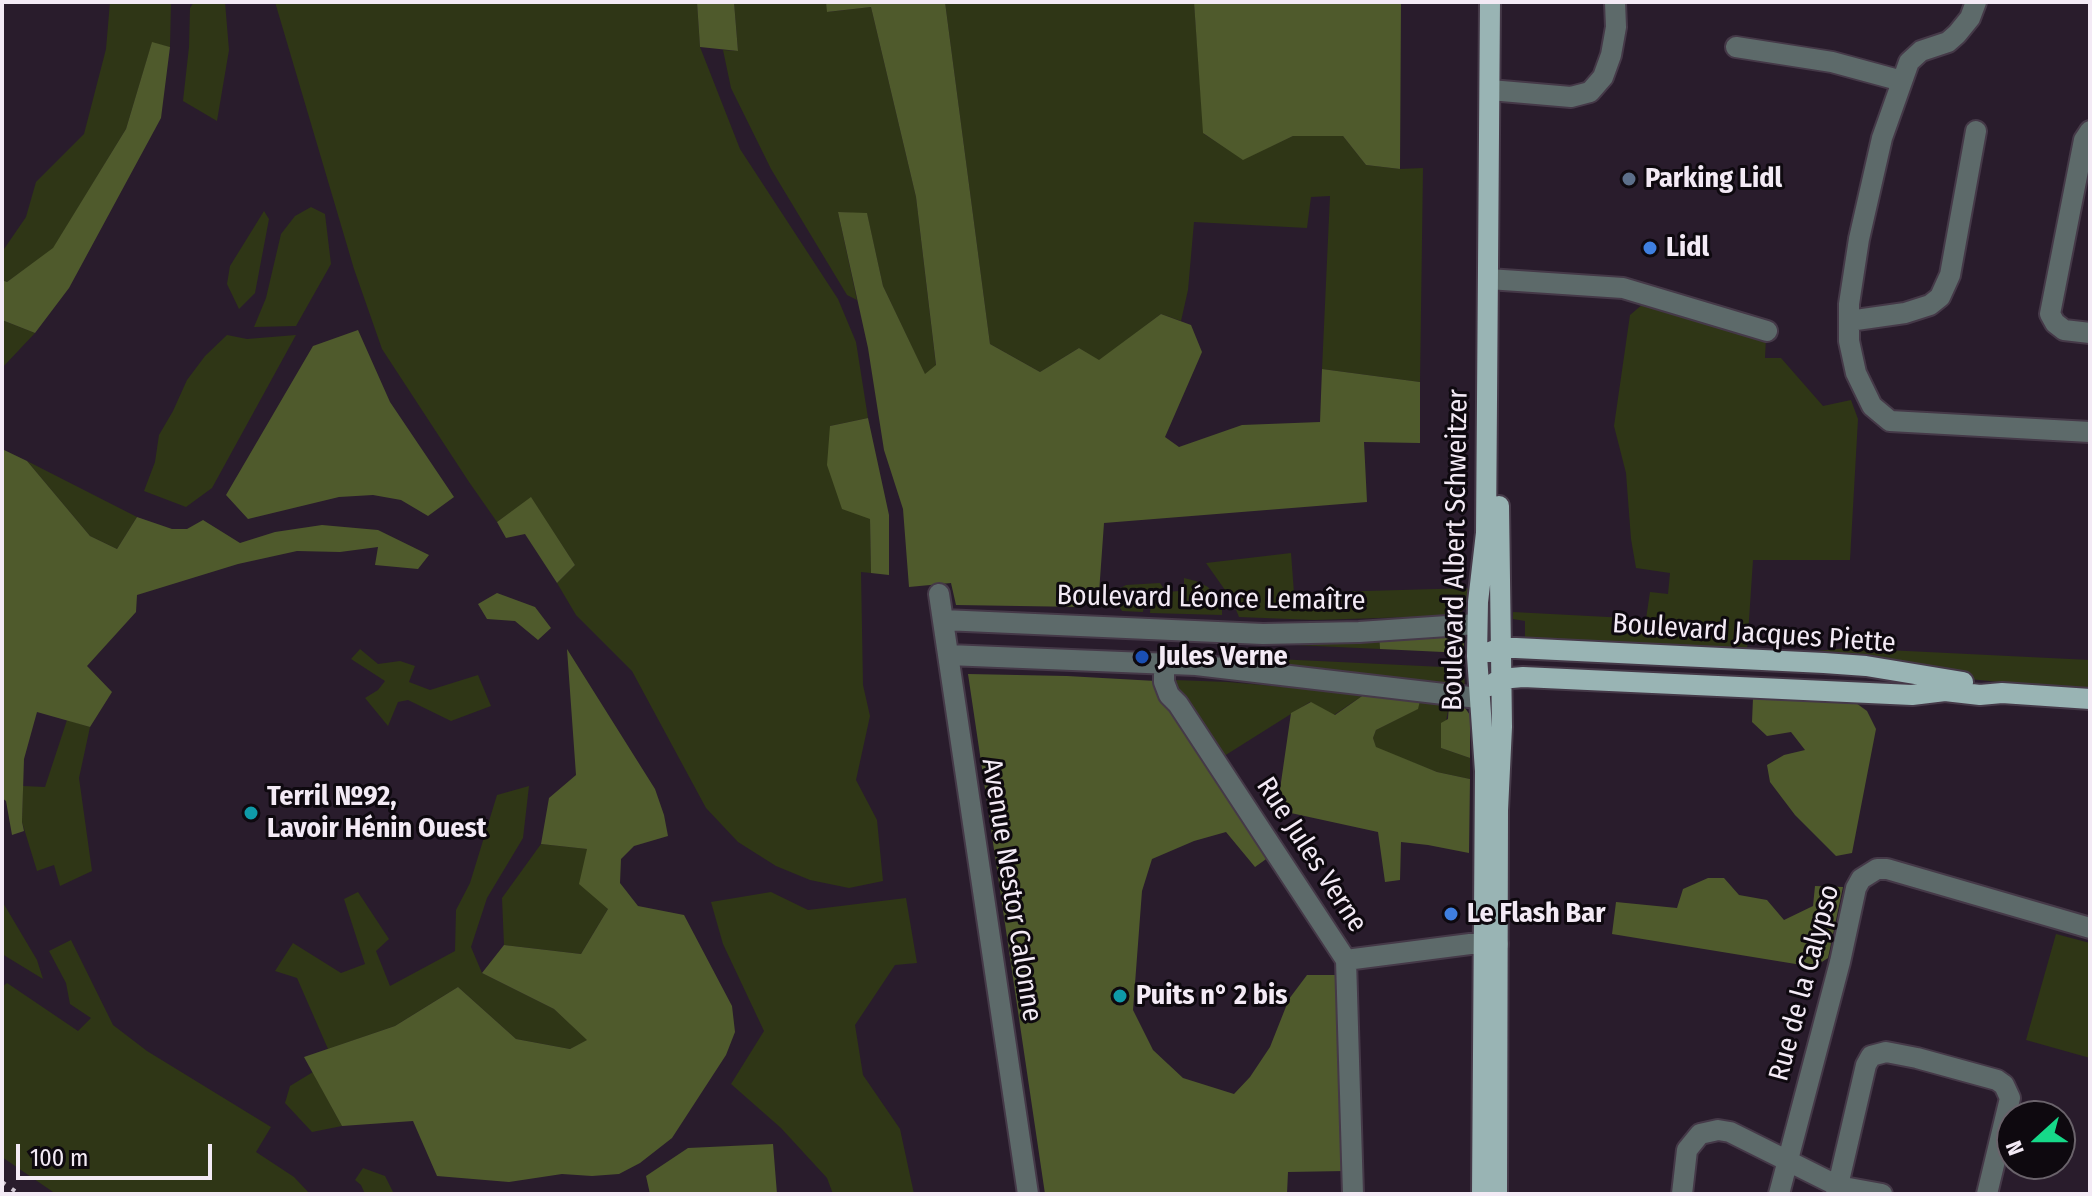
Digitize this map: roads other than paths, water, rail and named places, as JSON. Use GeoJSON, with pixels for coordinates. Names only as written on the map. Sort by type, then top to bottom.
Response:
{"type":"FeatureCollection","features":[{"type":"Feature","properties":{"kind":"main road","name":"Boulevard Albert Schweitzer"},"geometry":{"type":"LineString","coordinates":[[1490,2],[1496,90]]}},
{"type":"Feature","properties":{"kind":"main road","name":"Boulevard Albert Schweitzer"},"geometry":{"type":"LineString","coordinates":[[1497,1194],[1485,771],[1489,689],[1487,643],[1496,90],[1502,2]]}},
{"type":"Feature","properties":{"kind":"main road","name":"Boulevard Albert Schweitzer"},"geometry":{"type":"LineString","coordinates":[[1482,1194],[1499,792],[1495,777],[1489,689],[1486,533],[1495,279]]}},
{"type":"Feature","properties":{"kind":"main road","name":"Boulevard Jacques Piette"},"geometry":{"type":"LineString","coordinates":[[1487,643],[1866,666],[1964,682],[2002,693]]}},
{"type":"Feature","properties":{"kind":"main road","name":"Boulevard Jacques Piette"},"geometry":{"type":"LineString","coordinates":[[1489,689],[1523,677],[1912,695],[1945,691],[2090,699]]}},
{"type":"Feature","properties":{"kind":"street"},"geometry":{"type":"LineString","coordinates":[[1496,90],[1571,97],[1581,96],[1594,88],[1603,77],[1611,55],[1616,27],[1615,2]]}},
{"type":"Feature","properties":{"kind":"street"},"geometry":{"type":"LineString","coordinates":[[1976,2],[1964,27],[1948,42],[1914,56],[1902,81],[1873,175],[1852,284],[1849,341],[1856,373],[1862,390],[1876,411],[1884,418],[1899,423],[2090,432]]}},
{"type":"Feature","properties":{"kind":"street"},"geometry":{"type":"LineString","coordinates":[[1736,47],[1823,60],[1902,81]]}},
{"type":"Feature","properties":{"kind":"street"},"geometry":{"type":"LineString","coordinates":[[1849,321],[1905,313],[1930,305],[1940,297],[1950,275],[1976,131]]}},
{"type":"Feature","properties":{"kind":"street"},"geometry":{"type":"LineString","coordinates":[[2090,131],[2084,140],[2050,314],[2064,330],[2090,333]]}},
{"type":"Feature","properties":{"kind":"street"},"geometry":{"type":"LineString","coordinates":[[1495,279],[1623,288],[1767,331]]}},
{"type":"Feature","properties":{"kind":"street","name":"Avenue Nestor Calonne"},"geometry":{"type":"LineString","coordinates":[[939,594],[1028,1194]]}},
{"type":"Feature","properties":{"kind":"street","name":"Boulevard Léonce Lemaître"},"geometry":{"type":"LineString","coordinates":[[943,620],[1263,634],[1373,631],[1487,643]]}},
{"type":"Feature","properties":{"kind":"street"},"geometry":{"type":"LineString","coordinates":[[948,655],[1164,663],[1489,689]]}},
{"type":"Feature","properties":{"kind":"street","name":"Rue Jules Verne"},"geometry":{"type":"LineString","coordinates":[[1164,663],[1164,682],[1169,695],[1178,704],[1346,960],[1353,1194]]}},
{"type":"Feature","properties":{"kind":"street","name":"Rue de la Calypso"},"geometry":{"type":"LineString","coordinates":[[1779,1194],[1840,962],[1856,888],[1861,879],[1877,869],[1887,869],[2090,928]]}},
{"type":"Feature","properties":{"kind":"street"},"geometry":{"type":"LineString","coordinates":[[1346,960],[1491,944]]}},
{"type":"Feature","properties":{"kind":"street"},"geometry":{"type":"LineString","coordinates":[[1837,1190],[1866,1065],[1871,1056],[1886,1052],[1997,1080],[2004,1085],[2010,1098],[1987,1194]]}},
{"type":"Feature","properties":{"kind":"street"},"geometry":{"type":"LineString","coordinates":[[1682,1194],[1687,1150],[1700,1134],[1708,1131],[1730,1132],[1837,1190],[1882,1194]]}},
{"type":"Feature","properties":{"kind":"railway"},"geometry":{"type":"LineString","coordinates":[[2,1182],[19,1194]]}},
{"type":"Feature","properties":{"kind":"place","name":"Parking Lidl"},"geometry":{"type":"Point","coordinates":[1629,179]}},
{"type":"Feature","properties":{"kind":"place","name":"Lidl"},"geometry":{"type":"Point","coordinates":[1650,248]}},
{"type":"Feature","properties":{"kind":"place","name":"Jules Verne"},"geometry":{"type":"Point","coordinates":[1142,657]}},
{"type":"Feature","properties":{"kind":"place","name":"Terril №92, Lavoir Hénin Ouest"},"geometry":{"type":"Point","coordinates":[251,813]}},
{"type":"Feature","properties":{"kind":"place","name":"Le Flash Bar"},"geometry":{"type":"Point","coordinates":[1451,914]}},
{"type":"Feature","properties":{"kind":"place","name":"Puits n° 2 bis"},"geometry":{"type":"Point","coordinates":[1120,996]}}]}
